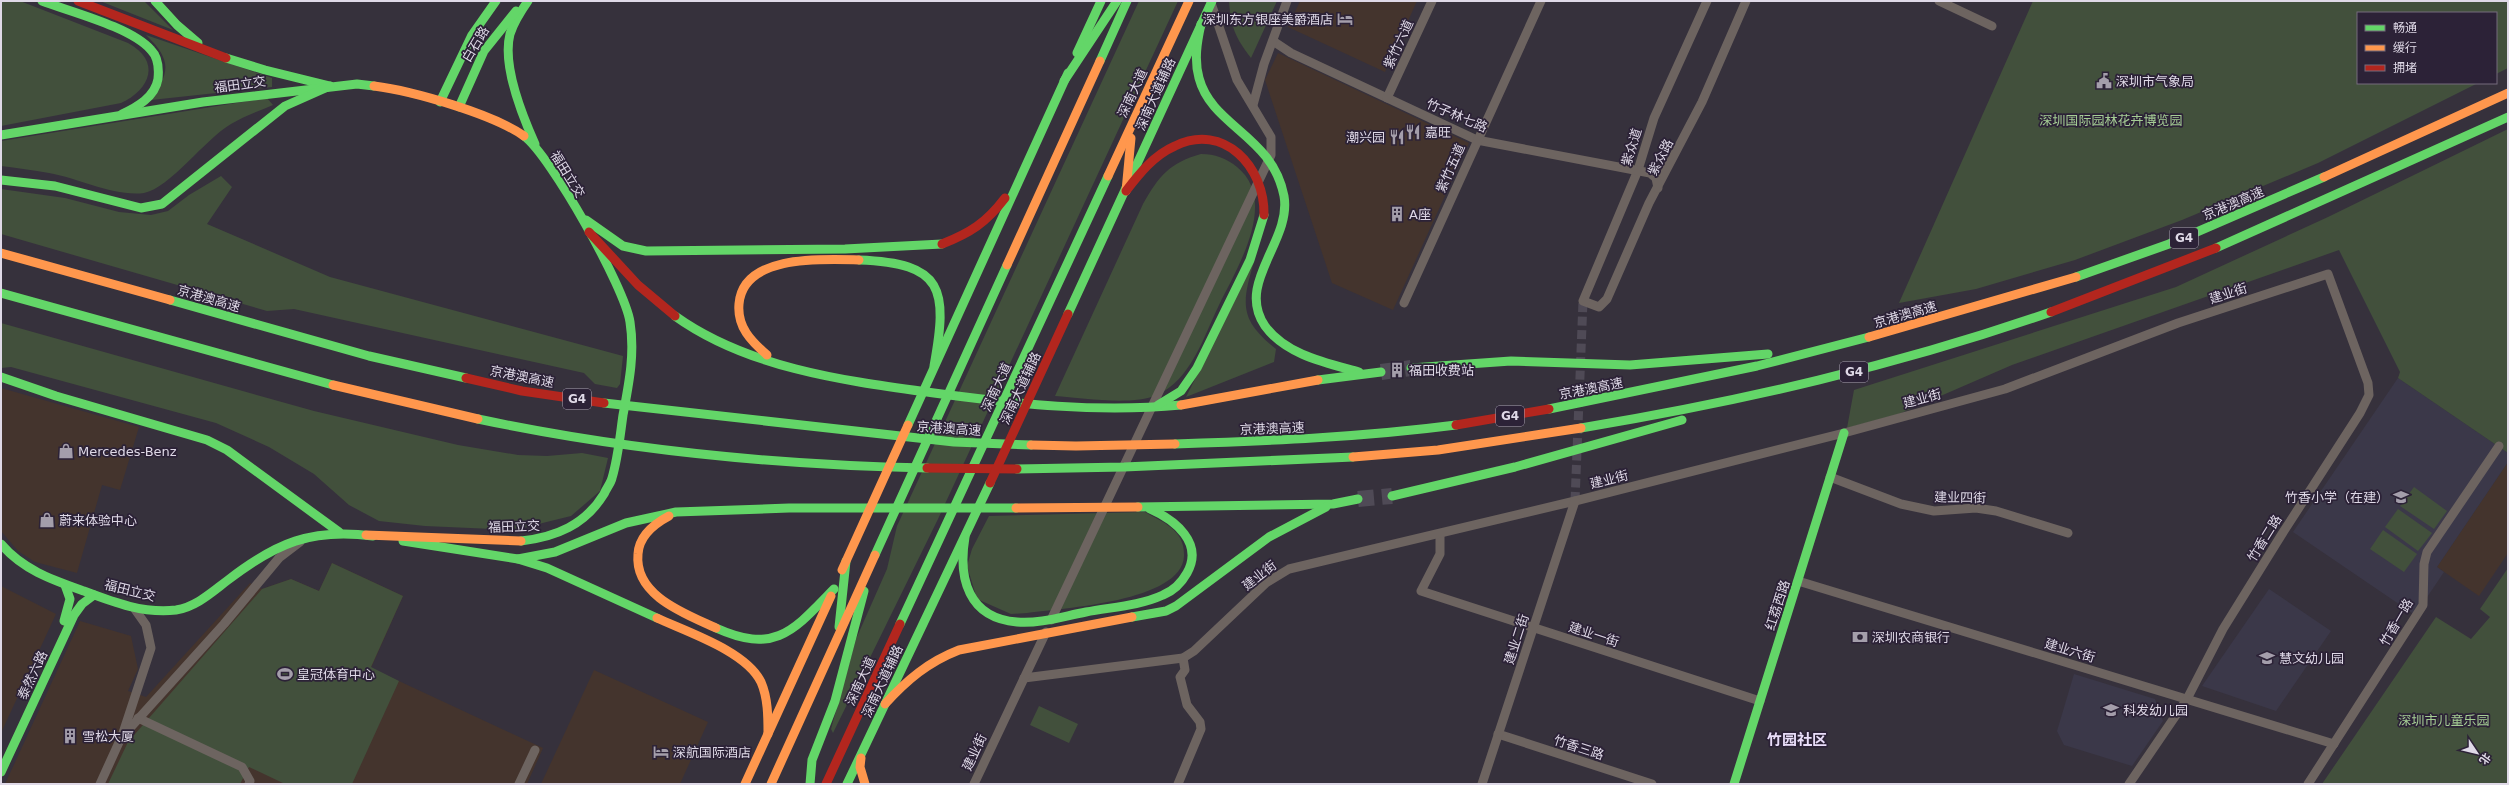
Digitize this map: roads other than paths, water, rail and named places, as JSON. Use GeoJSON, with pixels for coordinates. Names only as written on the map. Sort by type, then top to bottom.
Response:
{"type":"FeatureCollection","features":[{"type":"Feature","properties":{"kind":"main road"},"geometry":{"type":"LineString","coordinates":[[42,1],[133,37],[150,49],[158,67],[154,88],[148,98],[139,106],[122,114]]}},
{"type":"Feature","properties":{"kind":"main road"},"geometry":{"type":"LineString","coordinates":[[78,1],[212,53],[275,74],[330,86]]}},
{"type":"Feature","properties":{"kind":"main road"},"geometry":{"type":"LineString","coordinates":[[155,1],[186,33],[212,53]]}},
{"type":"Feature","properties":{"kind":"main road","name":"白石路"},"geometry":{"type":"LineString","coordinates":[[440,102],[472,34],[496,1]]}},
{"type":"Feature","properties":{"kind":"main road","name":"白石路"},"geometry":{"type":"LineString","coordinates":[[459,107],[484,51],[525,1]]}},
{"type":"Feature","properties":{"kind":"main road"},"geometry":{"type":"LineString","coordinates":[[528,1],[514,24],[508,50],[518,95],[538,150]]}},
{"type":"Feature","properties":{"kind":"main road"},"geometry":{"type":"LineString","coordinates":[[745,784],[1101,1]]}},
{"type":"Feature","properties":{"kind":"main road"},"geometry":{"type":"LineString","coordinates":[[1064,81],[1118,1]]}},
{"type":"Feature","properties":{"kind":"main road","name":"深南大道"},"geometry":{"type":"LineString","coordinates":[[772,784],[1127,1]]}},
{"type":"Feature","properties":{"kind":"main road","name":"深南大道"},"geometry":{"type":"LineString","coordinates":[[826,784],[1189,1]]}},
{"type":"Feature","properties":{"kind":"main road","name":"深南大道辅路"},"geometry":{"type":"LineString","coordinates":[[847,784],[965,537],[1212,2]]}},
{"type":"Feature","properties":{"kind":"main road"},"geometry":{"type":"LineString","coordinates":[[1202,24],[1196,53],[1199,81],[1213,107],[1258,144],[1272,161],[1282,184],[1284,199],[1281,224],[1256,291],[1256,301],[1262,322],[1276,339],[1299,353],[1367,374]]}},
{"type":"Feature","properties":{"kind":"main road","name":"福田立交"},"geometry":{"type":"LineString","coordinates":[[1,135],[122,114],[330,86],[358,84],[376,86],[459,107],[510,126],[529,140],[538,150],[576,210],[618,285],[626,306],[631,327],[633,362],[616,466],[606,494],[595,509],[570,529],[555,536],[537,540],[504,542],[430,536],[366,535]]}},
{"type":"Feature","properties":{"kind":"main road"},"geometry":{"type":"LineString","coordinates":[[1,180],[55,186],[141,208],[152,207],[174,196],[285,106],[310,93],[330,86]]}},
{"type":"Feature","properties":{"kind":"main road","name":"京港澳高速"},"geometry":{"type":"LineString","coordinates":[[1,253],[369,356],[522,391],[678,413],[954,442],[1076,446],[1284,441],[1379,435],[1470,423],[1670,386],[1845,344],[2078,276],[2169,244],[2273,201],[2508,93]]}},
{"type":"Feature","properties":{"kind":"main road","name":"G4"},"geometry":{"type":"LineString","coordinates":[[1,293],[350,390],[435,410],[583,438],[695,454],[920,468],[1074,469],[1407,453],[1496,443],[1582,429],[1800,387],[1922,354],[2143,277],[2300,213],[2508,117]]}},
{"type":"Feature","properties":{"kind":"main road"},"geometry":{"type":"LineString","coordinates":[[1126,191],[1130,145],[1135,120]]}},
{"type":"Feature","properties":{"kind":"main road"},"geometry":{"type":"LineString","coordinates":[[1126,191],[1151,161],[1172,146],[1184,142],[1206,139],[1228,146],[1250,165],[1262,189],[1264,202],[1260,231],[1202,357],[1186,384],[1167,402],[1143,408]]}},
{"type":"Feature","properties":{"kind":"main road"},"geometry":{"type":"LineString","coordinates":[[576,210],[598,230],[633,249],[661,252],[909,247],[942,244],[971,232],[993,214],[1021,176]]}},
{"type":"Feature","properties":{"kind":"main road"},"geometry":{"type":"LineString","coordinates":[[589,232],[638,287],[676,317],[717,340],[783,363],[875,383],[983,399],[1050,406],[1143,408],[1184,405],[1316,381],[1381,372]]}},
{"type":"Feature","properties":{"kind":"main road"},"geometry":{"type":"LineString","coordinates":[[783,363],[758,349],[744,334],[737,308],[744,288],[757,272],[777,263],[905,263],[926,274],[932,279],[940,296],[943,321],[934,366]]}},
{"type":"Feature","properties":{"kind":"main road"},"geometry":{"type":"LineString","coordinates":[[1411,368],[1511,361],[1630,365],[1754,356],[1845,344]]}},
{"type":"Feature","properties":{"kind":"main road"},"geometry":{"type":"LineString","coordinates":[[1,377],[56,396],[207,440],[226,450],[339,532]]}},
{"type":"Feature","properties":{"kind":"main road"},"geometry":{"type":"LineString","coordinates":[[1392,496],[1515,467],[1800,387]]}},
{"type":"Feature","properties":{"kind":"main road","name":"红荔西路"},"geometry":{"type":"LineString","coordinates":[[1734,784],[1844,433]]}},
{"type":"Feature","properties":{"kind":"main road"},"geometry":{"type":"LineString","coordinates":[[885,704],[917,670],[936,658],[959,650],[1152,615],[1177,606],[1275,533],[1305,515],[1333,504],[1358,499]]}},
{"type":"Feature","properties":{"kind":"main road"},"geometry":{"type":"LineString","coordinates":[[518,559],[555,552],[626,523],[676,512],[721,510],[1333,504]]}},
{"type":"Feature","properties":{"kind":"main road"},"geometry":{"type":"LineString","coordinates":[[965,537],[961,572],[964,585],[971,598],[997,617],[1018,622],[1086,612],[1162,595],[1179,584],[1186,574],[1191,563],[1191,550],[1185,532],[1170,518],[1143,507]]}},
{"type":"Feature","properties":{"kind":"main road"},"geometry":{"type":"LineString","coordinates":[[676,512],[659,521],[640,543],[637,568],[651,590],[678,610],[742,639],[756,641],[771,639],[802,622],[834,589]]}},
{"type":"Feature","properties":{"kind":"main road","name":"福田立交"},"geometry":{"type":"LineString","coordinates":[[1,544],[21,564],[49,579],[134,608],[162,611],[190,605],[212,592],[269,550],[300,537],[322,533],[339,532],[366,535],[518,559]]}},
{"type":"Feature","properties":{"kind":"main road"},"geometry":{"type":"LineString","coordinates":[[518,559],[553,570],[720,647],[745,663],[761,681],[767,695],[768,734]]}},
{"type":"Feature","properties":{"kind":"main road"},"geometry":{"type":"LineString","coordinates":[[835,647],[842,603],[846,561]]}},
{"type":"Feature","properties":{"kind":"main road","name":"深南大道"},"geometry":{"type":"LineString","coordinates":[[810,784],[812,760],[835,700],[868,574]]}},
{"type":"Feature","properties":{"kind":"main road","name":"泰然六路"},"geometry":{"type":"LineString","coordinates":[[1,757],[67,614],[70,599],[65,585]]}},
{"type":"Feature","properties":{"kind":"main road","name":"泰然六路"},"geometry":{"type":"LineString","coordinates":[[1,772],[74,615],[82,604],[94,595]]}},
{"type":"Feature","properties":{"kind":"main road"},"geometry":{"type":"LineString","coordinates":[[862,753],[860,767],[865,784]]}},
{"type":"Feature","properties":{"kind":"street"},"geometry":{"type":"LineString","coordinates":[[1253,105],[1287,1]]}},
{"type":"Feature","properties":{"kind":"street","name":"紫竹六道"},"geometry":{"type":"LineString","coordinates":[[1387,98],[1432,1]]}},
{"type":"Feature","properties":{"kind":"street","name":"紫竹五道"},"geometry":{"type":"LineString","coordinates":[[1404,303],[1541,1]]}},
{"type":"Feature","properties":{"kind":"street","name":"紫众道"},"geometry":{"type":"LineString","coordinates":[[1583,302],[1638,170],[1654,118],[1707,1]]}},
{"type":"Feature","properties":{"kind":"street","name":"紫众路"},"geometry":{"type":"LineString","coordinates":[[1583,302],[1599,307],[1608,299],[1649,203],[1702,102],[1746,1]]}},
{"type":"Feature","properties":{"kind":"street"},"geometry":{"type":"LineString","coordinates":[[1939,1],[1992,26]]}},
{"type":"Feature","properties":{"kind":"street"},"geometry":{"type":"LineString","coordinates":[[1024,678],[1271,155],[1271,137],[1237,80],[1212,2]]}},
{"type":"Feature","properties":{"kind":"street","name":"竹子林七路"},"geometry":{"type":"LineString","coordinates":[[1273,41],[1291,53],[1477,140],[1650,173],[1656,178],[1658,188]]}},
{"type":"Feature","properties":{"kind":"street","name":"建业街"},"geometry":{"type":"LineString","coordinates":[[974,784],[1024,678],[1182,658],[1194,651],[1266,583],[1281,573],[1297,566],[1440,534],[1575,501],[1844,433],[2005,389],[2178,323],[2328,274]]}},
{"type":"Feature","properties":{"kind":"street","name":"竹香二路"},"geometry":{"type":"LineString","coordinates":[[2129,784],[2187,699],[2223,629],[2360,413],[2369,395],[2368,383],[2328,274]]}},
{"type":"Feature","properties":{"kind":"street","name":"竹香一路"},"geometry":{"type":"LineString","coordinates":[[2308,784],[2423,605],[2424,564],[2427,552],[2499,446]]}},
{"type":"Feature","properties":{"kind":"street","name":"建业四街"},"geometry":{"type":"LineString","coordinates":[[1830,477],[1901,504],[1934,511],[1976,508],[1996,511],[2068,533]]}},
{"type":"Feature","properties":{"kind":"street","name":"建业二街"},"geometry":{"type":"LineString","coordinates":[[1482,784],[1575,501]]}},
{"type":"Feature","properties":{"kind":"street"},"geometry":{"type":"LineString","coordinates":[[121,738],[216,634],[285,553],[300,542],[322,533]]}},
{"type":"Feature","properties":{"kind":"street","name":"建业一街"},"geometry":{"type":"LineString","coordinates":[[1440,534],[1440,554],[1421,591],[1760,701]]}},
{"type":"Feature","properties":{"kind":"street","name":"建业六街"},"geometry":{"type":"LineString","coordinates":[[1798,581],[2334,744]]}},
{"type":"Feature","properties":{"kind":"street"},"geometry":{"type":"LineString","coordinates":[[100,784],[121,738],[151,648],[146,625],[134,608]]}},
{"type":"Feature","properties":{"kind":"street"},"geometry":{"type":"LineString","coordinates":[[1178,784],[1201,729],[1200,722],[1187,705],[1180,677],[1185,670],[1182,658]]}},
{"type":"Feature","properties":{"kind":"street"},"geometry":{"type":"LineString","coordinates":[[138,718],[242,767],[250,781],[249,784]]}},
{"type":"Feature","properties":{"kind":"street","name":"竹香三路"},"geometry":{"type":"LineString","coordinates":[[1498,734],[1652,784]]}},
{"type":"Feature","properties":{"kind":"street"},"geometry":{"type":"LineString","coordinates":[[519,784],[535,750]]}},
{"type":"Feature","properties":{"kind":"tunnel"},"geometry":{"type":"LineString","coordinates":[[1575,501],[1583,301]]}},
{"type":"Feature","properties":{"kind":"tunnel"},"geometry":{"type":"LineString","coordinates":[[1381,372],[1411,368]]}},
{"type":"Feature","properties":{"kind":"tunnel"},"geometry":{"type":"LineString","coordinates":[[1358,499],[1392,496]]}},
{"type":"Feature","properties":{"kind":"place","name":"深圳东方银座美爵酒店"},"geometry":{"type":"Point","coordinates":[1345,19]}},
{"type":"Feature","properties":{"kind":"place","name":"深圳市气象局"},"geometry":{"type":"Point","coordinates":[2104,81]}},
{"type":"Feature","properties":{"kind":"place","name":"嘉旺"},"geometry":{"type":"Point","coordinates":[1413,132]}},
{"type":"Feature","properties":{"kind":"place","name":"潮兴园"},"geometry":{"type":"Point","coordinates":[1397,137]}},
{"type":"Feature","properties":{"kind":"place","name":"A座"},"geometry":{"type":"Point","coordinates":[1397,214]}},
{"type":"Feature","properties":{"kind":"place","name":"福田收费站"},"geometry":{"type":"Point","coordinates":[1397,370]}},
{"type":"Feature","properties":{"kind":"place","name":"Mercedes-Benz"},"geometry":{"type":"Point","coordinates":[66,451]}},
{"type":"Feature","properties":{"kind":"place","name":"竹香小学（在建）"},"geometry":{"type":"Point","coordinates":[2401,497]}},
{"type":"Feature","properties":{"kind":"place","name":"蔚来体验中心"},"geometry":{"type":"Point","coordinates":[47,520]}},
{"type":"Feature","properties":{"kind":"place","name":"深圳农商银行"},"geometry":{"type":"Point","coordinates":[1860,637]}},
{"type":"Feature","properties":{"kind":"place","name":"慧文幼儿园"},"geometry":{"type":"Point","coordinates":[2267,658]}},
{"type":"Feature","properties":{"kind":"place","name":"皇冠体育中心"},"geometry":{"type":"Point","coordinates":[285,674]}},
{"type":"Feature","properties":{"kind":"place","name":"科发幼儿园"},"geometry":{"type":"Point","coordinates":[2111,710]}},
{"type":"Feature","properties":{"kind":"place","name":"雪松大厦"},"geometry":{"type":"Point","coordinates":[70,736]}},
{"type":"Feature","properties":{"kind":"place","name":"深航国际酒店"},"geometry":{"type":"Point","coordinates":[661,752]}},
{"type":"Feature","properties":{"kind":"district","name":"竹园社区"},"geometry":{"type":"Point","coordinates":[1797,740]}},
{"type":"Feature","properties":{"kind":"park label","name":"深圳国际园林花卉博览园"},"geometry":{"type":"Point","coordinates":[2111,120]}},
{"type":"Feature","properties":{"kind":"park label","name":"深圳市儿童乐园"},"geometry":{"type":"Point","coordinates":[2444,720]}}]}
